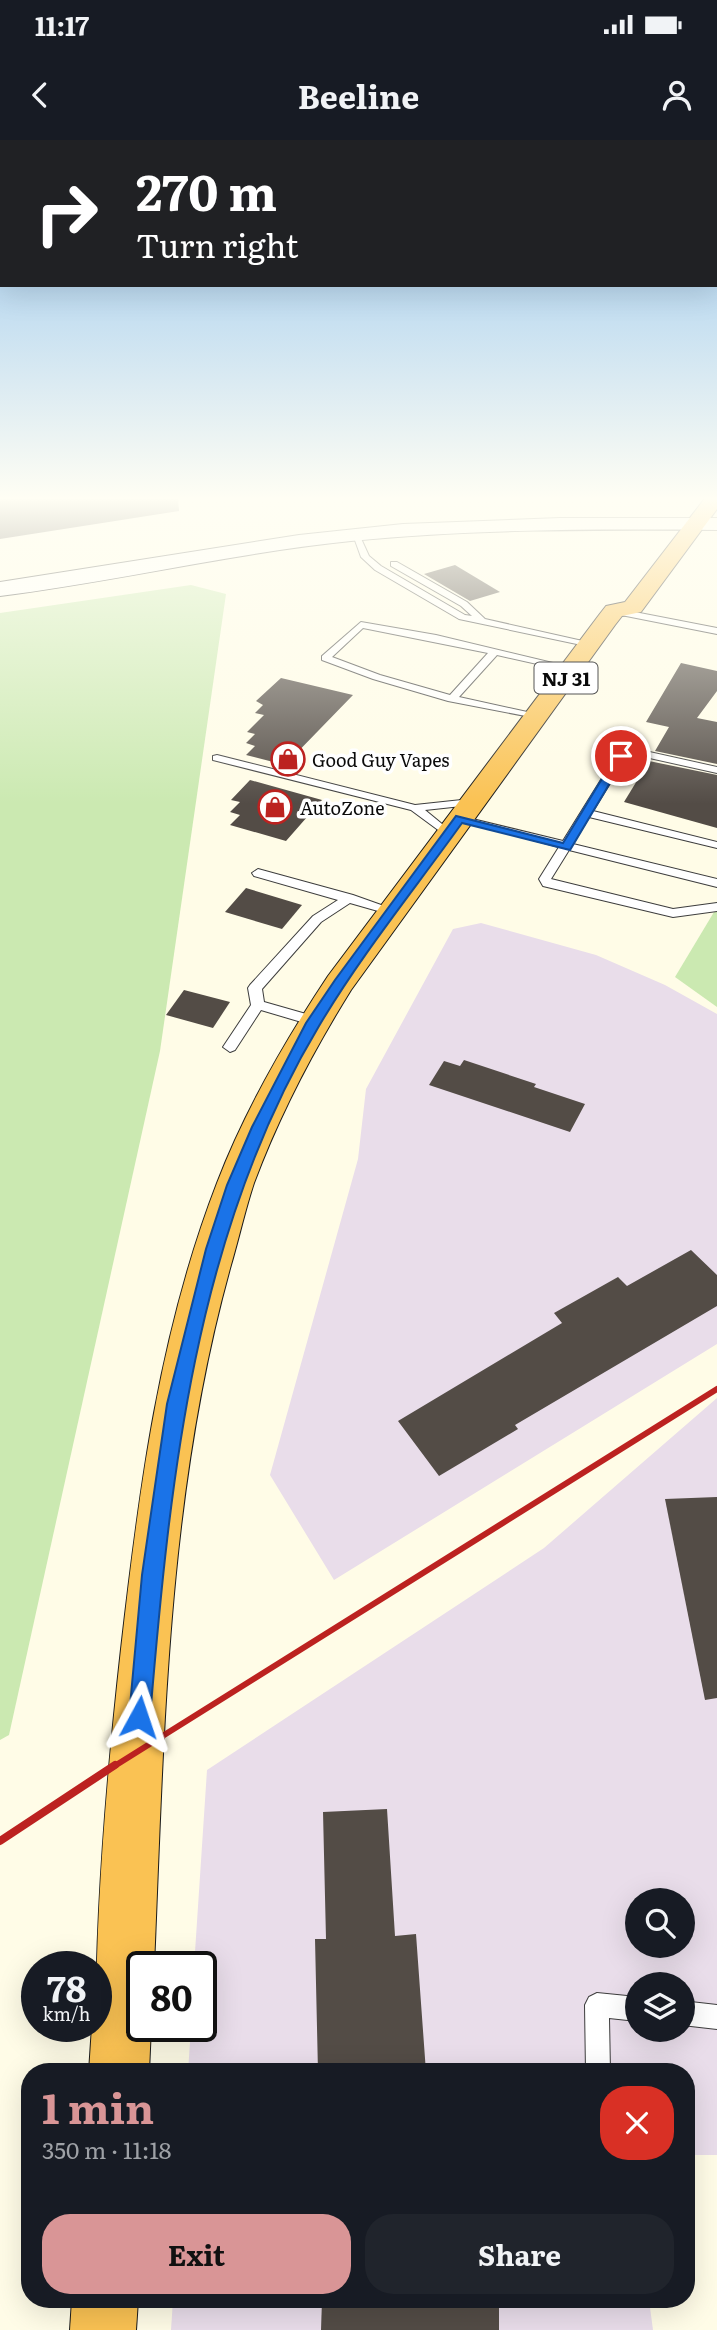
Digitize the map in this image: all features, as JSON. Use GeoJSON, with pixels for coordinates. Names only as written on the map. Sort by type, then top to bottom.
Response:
{"type":"FeatureCollection","features":[{"type":"Feature","properties":{"kind":"highway","name":"NJ 31"},"geometry":{"type":"LineString","coordinates":[[617,599],[633,607],[640,599]]}},
{"type":"Feature","properties":{"kind":"highway","name":"NJ 31"},"geometry":{"type":"LineString","coordinates":[[120,2063],[149,1601],[176,1404],[195,1321],[234,1185],[259,1127],[315,1021],[460,818],[591,644],[617,599]]}},
{"type":"Feature","properties":{"kind":"highway"},"geometry":{"type":"LineString","coordinates":[[103,2330],[104,2308]]}},
{"type":"Feature","properties":{"kind":"lane"},"geometry":{"type":"LineString","coordinates":[[429,599],[462,617],[591,644]]}},
{"type":"Feature","properties":{"kind":"lane"},"geometry":{"type":"LineString","coordinates":[[447,599],[480,619]]}},
{"type":"Feature","properties":{"kind":"lane"},"geometry":{"type":"LineString","coordinates":[[618,599],[717,631]]}},
{"type":"Feature","properties":{"kind":"lane"},"geometry":{"type":"LineString","coordinates":[[527,731],[452,699],[366,674],[325,657],[361,625],[573,669]]}},
{"type":"Feature","properties":{"kind":"lane"},"geometry":{"type":"LineString","coordinates":[[452,699],[495,651]]}},
{"type":"Feature","properties":{"kind":"lane"},"geometry":{"type":"LineString","coordinates":[[717,770],[645,754],[621,756],[547,875],[547,883],[673,913],[717,907]]}},
{"type":"Feature","properties":{"kind":"lane"},"geometry":{"type":"LineString","coordinates":[[217,758],[717,883]]}},
{"type":"Feature","properties":{"kind":"lane"},"geometry":{"type":"LineString","coordinates":[[415,808],[460,818]]}},
{"type":"Feature","properties":{"kind":"lane"},"geometry":{"type":"LineString","coordinates":[[587,813],[717,845]]}},
{"type":"Feature","properties":{"kind":"lane"},"geometry":{"type":"LineString","coordinates":[[258,873],[392,911]]}},
{"type":"Feature","properties":{"kind":"lane"},"geometry":{"type":"LineString","coordinates":[[230,1047],[258,1005],[255,988],[317,919],[349,898]]}},
{"type":"Feature","properties":{"kind":"lane"},"geometry":{"type":"LineString","coordinates":[[258,1005],[315,1021]]}},
{"type":"Feature","properties":{"kind":"lane"},"geometry":{"type":"LineString","coordinates":[[598,2063],[597,2005],[625,2008]]}},
{"type":"Feature","properties":{"kind":"lane"},"geometry":{"type":"LineString","coordinates":[[695,2014],[717,2017]]}},
{"type":"Feature","properties":{"kind":"shaded area"},"geometry":{"type":"Polygon","coordinates":[[[481,923],[596,955],[665,985],[717,1014],[717,1344],[334,1580],[270,1475],[358,1159],[366,1089],[453,929],[481,923]]]}},
{"type":"Feature","properties":{"kind":"shaded area"},"geometry":{"type":"Polygon","coordinates":[[[717,1398],[717,2155],[695,2155],[695,2063],[189,2063],[190,2042],[217,2042],[217,1951],[195,1951],[207,1770],[544,1548],[717,1398]]]}},
{"type":"Feature","properties":{"kind":"shaded area"},"geometry":{"type":"Polygon","coordinates":[[[172,2308],[650,2308],[653,2330],[171,2330],[172,2308]]]}},
{"type":"Feature","properties":{"kind":"green space"},"geometry":{"type":"Polygon","coordinates":[[[94,599],[225,599],[160,1051],[9,1735],[0,1740],[0,613],[94,599]]]}},
{"type":"Feature","properties":{"kind":"green space"},"geometry":{"type":"Polygon","coordinates":[[[717,907],[717,1007],[675,977],[717,907]]]}},
{"type":"Feature","properties":{"kind":"building"},"geometry":{"type":"Polygon","coordinates":[[[681,663],[717,671],[717,691],[697,718],[717,722],[717,764],[655,751],[669,727],[646,722],[681,663]]]}},
{"type":"Feature","properties":{"kind":"building"},"geometry":{"type":"Polygon","coordinates":[[[281,678],[353,695],[285,765],[246,755],[255,746],[246,743],[255,734],[247,732],[264,715],[255,713],[263,705],[256,701],[281,678]]]}},
{"type":"Feature","properties":{"kind":"building"},"geometry":{"type":"Polygon","coordinates":[[[649,761],[717,775],[717,828],[624,802],[649,761]]]}},
{"type":"Feature","properties":{"kind":"building","name":"AutoZone"},"geometry":{"type":"Polygon","coordinates":[[[250,780],[322,800],[286,841],[230,825],[240,815],[230,812],[240,802],[231,800],[250,780]]]}},
{"type":"Feature","properties":{"kind":"building"},"geometry":{"type":"Polygon","coordinates":[[[246,888],[302,905],[282,929],[225,912],[246,888]]]}},
{"type":"Feature","properties":{"kind":"building"},"geometry":{"type":"Polygon","coordinates":[[[184,990],[230,1002],[213,1028],[166,1015],[184,990]]]}},
{"type":"Feature","properties":{"kind":"building"},"geometry":{"type":"Polygon","coordinates":[[[464,1060],[585,1104],[570,1132],[429,1085],[444,1061],[460,1066],[464,1060]]]}},
{"type":"Feature","properties":{"kind":"building"},"geometry":{"type":"Polygon","coordinates":[[[691,1250],[717,1275],[717,1306],[515,1425],[518,1429],[439,1476],[398,1421],[562,1323],[554,1313],[618,1277],[627,1286],[691,1250]]]}},
{"type":"Feature","properties":{"kind":"building"},"geometry":{"type":"Polygon","coordinates":[[[717,1497],[717,1698],[705,1700],[665,1499],[717,1497]]]}},
{"type":"Feature","properties":{"kind":"building"},"geometry":{"type":"Polygon","coordinates":[[[387,1809],[395,1936],[416,1934],[425,2063],[318,2063],[315,1939],[326,1939],[323,1812],[387,1809]]]}},
{"type":"Feature","properties":{"kind":"building"},"geometry":{"type":"Polygon","coordinates":[[[322,2308],[499,2308],[499,2330],[321,2330],[322,2308]]]}},
{"type":"Feature","properties":{"kind":"railway"},"geometry":{"type":"LineString","coordinates":[[113,1767],[717,1389]]}},
{"type":"Feature","properties":{"kind":"railway"},"geometry":{"type":"LineString","coordinates":[[0,1841],[115,1765]]}},
{"type":"Feature","properties":{"kind":"place","name":"Good Guy Vapes"},"geometry":{"type":"Point","coordinates":[288,759]}},
{"type":"Feature","properties":{"kind":"place","name":"AutoZone"},"geometry":{"type":"Point","coordinates":[275,807]}},
{"type":"Feature","properties":{"kind":"route"},"geometry":{"type":"LineString","coordinates":[[139,1717],[161,1497],[176,1404],[214,1249],[234,1185],[259,1127],[311,1027],[369,941],[460,819],[566,847],[621,756]]}}]}
